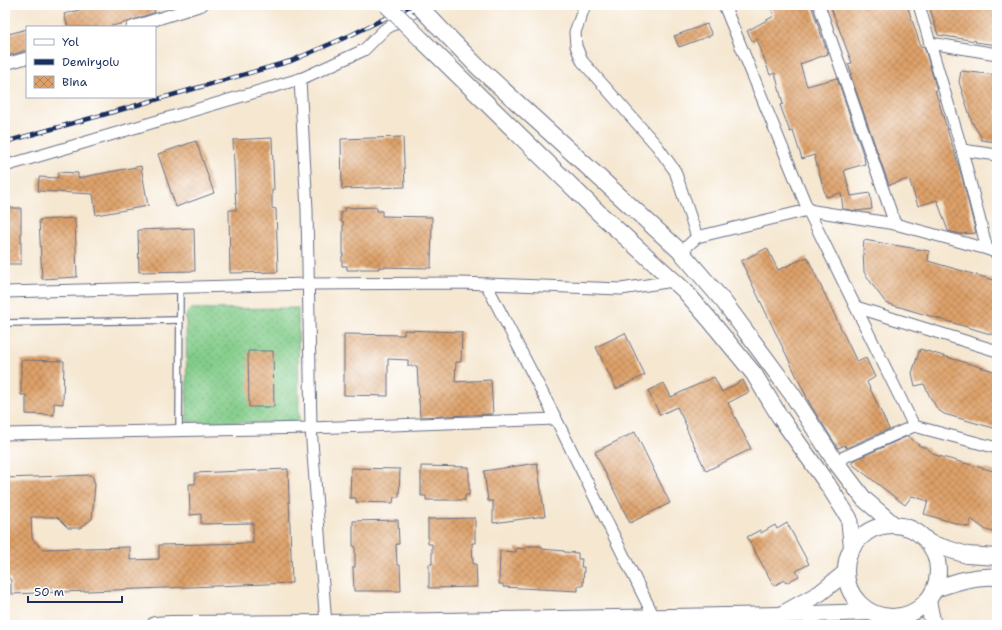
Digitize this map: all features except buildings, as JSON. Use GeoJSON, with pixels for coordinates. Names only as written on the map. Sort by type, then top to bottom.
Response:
{"type":"FeatureCollection","features":[{"type":"Feature","properties":{"kind":"main road"},"geometry":{"type":"LineString","coordinates":[[387,5],[601,215],[684,290],[709,319],[754,374],[780,417],[828,485],[849,518],[852,547]]}},
{"type":"Feature","properties":{"kind":"main road"},"geometry":{"type":"LineString","coordinates":[[418,5],[477,66],[681,252],[724,302],[792,394],[835,461],[864,499],[894,524]]}},
{"type":"Feature","properties":{"kind":"main road"},"geometry":{"type":"LineString","coordinates":[[894,524],[914,530],[925,538],[933,549],[938,562],[939,576],[931,595],[917,610],[894,621],[870,612],[860,605],[852,596],[845,573],[847,559],[852,547],[861,536],[873,528],[894,524]]}},
{"type":"Feature","properties":{"kind":"main road"},"geometry":{"type":"LineString","coordinates":[[929,543],[967,555],[997,557]]}},
{"type":"Feature","properties":{"kind":"main road"},"geometry":{"type":"LineString","coordinates":[[781,615],[820,593],[845,573]]}},
{"type":"Feature","properties":{"kind":"main road"},"geometry":{"type":"LineString","coordinates":[[931,595],[959,581],[987,576],[997,577]]}},
{"type":"Feature","properties":{"kind":"main road"},"geometry":{"type":"LineString","coordinates":[[931,595],[933,625]]}},
{"type":"Feature","properties":{"kind":"main road"},"geometry":{"type":"LineString","coordinates":[[155,625],[656,621],[870,612]]}},
{"type":"Feature","properties":{"kind":"street"},"geometry":{"type":"LineString","coordinates":[[135,26],[202,5]]}},
{"type":"Feature","properties":{"kind":"street"},"geometry":{"type":"LineString","coordinates":[[5,166],[300,79],[364,50],[384,30],[426,5]]}},
{"type":"Feature","properties":{"kind":"street"},"geometry":{"type":"LineString","coordinates":[[585,5],[575,32],[576,46],[582,62],[657,146],[675,171],[697,237]]}},
{"type":"Feature","properties":{"kind":"street"},"geometry":{"type":"LineString","coordinates":[[724,5],[808,210],[914,426]]}},
{"type":"Feature","properties":{"kind":"street"},"geometry":{"type":"LineString","coordinates":[[818,5],[895,224]]}},
{"type":"Feature","properties":{"kind":"street"},"geometry":{"type":"LineString","coordinates":[[919,5],[992,251]]}},
{"type":"Feature","properties":{"kind":"street"},"geometry":{"type":"LineString","coordinates":[[930,43],[997,54]]}},
{"type":"Feature","properties":{"kind":"street"},"geometry":{"type":"LineString","coordinates":[[5,64],[26,58]]}},
{"type":"Feature","properties":{"kind":"street"},"geometry":{"type":"LineString","coordinates":[[300,79],[307,210],[311,428],[326,624]]}},
{"type":"Feature","properties":{"kind":"street"},"geometry":{"type":"LineString","coordinates":[[962,150],[997,154]]}},
{"type":"Feature","properties":{"kind":"street"},"geometry":{"type":"LineString","coordinates":[[681,252],[697,237],[808,210],[895,224],[992,251]]}},
{"type":"Feature","properties":{"kind":"street"},"geometry":{"type":"LineString","coordinates":[[5,292],[309,284],[460,283],[622,289],[673,281]]}},
{"type":"Feature","properties":{"kind":"street"},"geometry":{"type":"LineString","coordinates":[[486,284],[556,419],[656,621]]}},
{"type":"Feature","properties":{"kind":"street"},"geometry":{"type":"LineString","coordinates":[[856,307],[997,351]]}},
{"type":"Feature","properties":{"kind":"street"},"geometry":{"type":"LineString","coordinates":[[5,434],[311,428],[556,419]]}},
{"type":"Feature","properties":{"kind":"street"},"geometry":{"type":"LineString","coordinates":[[835,461],[914,426],[997,448]]}},
{"type":"Feature","properties":{"kind":"lane"},"geometry":{"type":"LineString","coordinates":[[179,431],[180,288]]}},
{"type":"Feature","properties":{"kind":"lane"},"geometry":{"type":"LineString","coordinates":[[5,323],[180,320]]}},
{"type":"Feature","properties":{"kind":"green space"},"geometry":{"type":"Polygon","coordinates":[[[298,308],[299,423],[187,422],[186,315],[191,309],[298,308]]]}},
{"type":"Feature","properties":{"kind":"railway"},"geometry":{"type":"LineString","coordinates":[[5,142],[291,61],[351,35],[412,5]]}}]}
